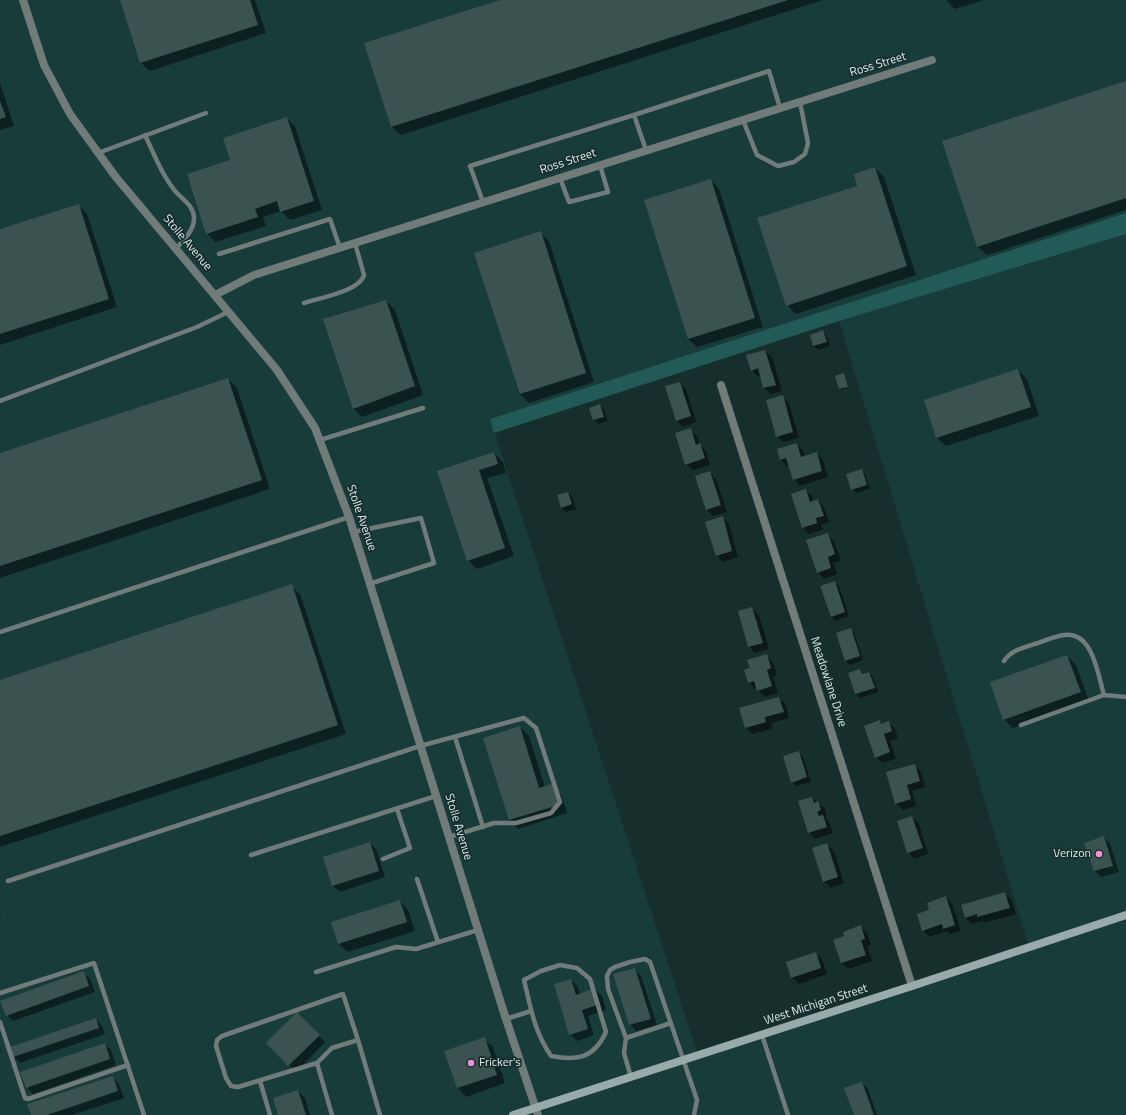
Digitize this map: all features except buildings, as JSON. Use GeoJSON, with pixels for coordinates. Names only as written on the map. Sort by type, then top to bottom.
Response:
{"type":"FeatureCollection","features":[{"type":"Feature","properties":{"kind":"main road","name":"West Michigan Street"},"geometry":{"type":"LineString","coordinates":[[512,1115],[537,1111],[630,1077],[1126,915]]}},
{"type":"Feature","properties":{"kind":"street","name":"Stolle Avenue"},"geometry":{"type":"LineString","coordinates":[[23,0],[44,66],[70,114],[115,176],[277,370],[315,428],[349,517],[448,837],[537,1111]]}},
{"type":"Feature","properties":{"kind":"street","name":"Ross Street"},"geometry":{"type":"LineString","coordinates":[[215,295],[254,275],[932,60]]}},
{"type":"Feature","properties":{"kind":"street","name":"Meadowlane Drive"},"geometry":{"type":"LineString","coordinates":[[721,385],[912,986]]}},
{"type":"Feature","properties":{"kind":"lane"},"geometry":{"type":"LineString","coordinates":[[483,202],[470,166],[769,71],[780,108]]}},
{"type":"Feature","properties":{"kind":"lane"},"geometry":{"type":"LineString","coordinates":[[743,120],[757,155],[778,166],[794,162],[805,154],[808,143],[800,102]]}},
{"type":"Feature","properties":{"kind":"lane"},"geometry":{"type":"LineString","coordinates":[[98,153],[206,113]]}},
{"type":"Feature","properties":{"kind":"lane"},"geometry":{"type":"LineString","coordinates":[[634,115],[646,150]]}},
{"type":"Feature","properties":{"kind":"lane"},"geometry":{"type":"LineString","coordinates":[[145,136],[166,176],[176,192],[191,208],[194,216],[190,233],[176,248]]}},
{"type":"Feature","properties":{"kind":"lane"},"geometry":{"type":"LineString","coordinates":[[560,178],[569,202],[608,192],[600,165]]}},
{"type":"Feature","properties":{"kind":"lane"},"geometry":{"type":"LineString","coordinates":[[219,254],[330,219],[340,248]]}},
{"type":"Feature","properties":{"kind":"lane"},"geometry":{"type":"LineString","coordinates":[[304,303],[356,286],[363,280],[364,275],[355,243]]}},
{"type":"Feature","properties":{"kind":"lane"},"geometry":{"type":"LineString","coordinates":[[0,401],[197,327],[228,312]]}},
{"type":"Feature","properties":{"kind":"lane"},"geometry":{"type":"LineString","coordinates":[[320,440],[423,408]]}},
{"type":"Feature","properties":{"kind":"lane"},"geometry":{"type":"LineString","coordinates":[[0,632],[349,517]]}},
{"type":"Feature","properties":{"kind":"lane"},"geometry":{"type":"LineString","coordinates":[[353,532],[421,518],[434,563],[369,584]]}},
{"type":"Feature","properties":{"kind":"lane"},"geometry":{"type":"LineString","coordinates":[[1004,661],[1009,654],[1040,642],[1065,635],[1077,636],[1087,644],[1104,696]]}},
{"type":"Feature","properties":{"kind":"lane"},"geometry":{"type":"LineString","coordinates":[[1021,725],[1104,696],[1126,697]]}},
{"type":"Feature","properties":{"kind":"lane"},"geometry":{"type":"LineString","coordinates":[[8,881],[420,746],[524,718],[536,728],[560,802],[551,813],[516,823],[494,823],[448,837]]}},
{"type":"Feature","properties":{"kind":"lane"},"geometry":{"type":"LineString","coordinates":[[455,736],[483,827]]}},
{"type":"Feature","properties":{"kind":"lane"},"geometry":{"type":"LineString","coordinates":[[251,855],[436,796]]}},
{"type":"Feature","properties":{"kind":"lane"},"geometry":{"type":"LineString","coordinates":[[383,859],[410,848],[397,809]]}},
{"type":"Feature","properties":{"kind":"lane"},"geometry":{"type":"LineString","coordinates":[[417,879],[438,942]]}},
{"type":"Feature","properties":{"kind":"lane"},"geometry":{"type":"LineString","coordinates":[[316,972],[396,947],[416,949],[478,930]]}},
{"type":"Feature","properties":{"kind":"lane"},"geometry":{"type":"LineString","coordinates":[[630,1077],[624,1053],[626,1038],[608,989],[607,976],[615,967],[645,959],[650,962],[697,1100],[694,1115]]}},
{"type":"Feature","properties":{"kind":"lane"},"geometry":{"type":"LineString","coordinates":[[0,993],[94,963],[144,1115]]}},
{"type":"Feature","properties":{"kind":"lane"},"geometry":{"type":"LineString","coordinates":[[560,966],[577,968],[590,979],[606,1032],[600,1046],[590,1053],[570,1059],[551,1056],[540,1041],[531,1011],[524,980],[541,970],[560,966]]}},
{"type":"Feature","properties":{"kind":"lane"},"geometry":{"type":"LineString","coordinates":[[358,1040],[332,1048],[317,1064],[238,1087],[231,1086],[226,1078],[216,1046],[217,1040],[222,1036],[343,994],[358,1040],[380,1115]]}},
{"type":"Feature","properties":{"kind":"lane"},"geometry":{"type":"LineString","coordinates":[[506,1019],[531,1011]]}},
{"type":"Feature","properties":{"kind":"lane"},"geometry":{"type":"LineString","coordinates":[[0,1022],[25,1098],[28,1099],[128,1065]]}},
{"type":"Feature","properties":{"kind":"lane"},"geometry":{"type":"LineString","coordinates":[[626,1038],[671,1023]]}},
{"type":"Feature","properties":{"kind":"lane"},"geometry":{"type":"LineString","coordinates":[[762,1035],[788,1115]]}},
{"type":"Feature","properties":{"kind":"lane"},"geometry":{"type":"LineString","coordinates":[[317,1064],[332,1115]]}},
{"type":"Feature","properties":{"kind":"lane"},"geometry":{"type":"LineString","coordinates":[[260,1080],[270,1115]]}},
{"type":"Feature","properties":{"kind":"shaded area"},"geometry":{"type":"Polygon","coordinates":[[[0,0],[1126,0],[1126,213],[490,419],[698,1055],[1029,947],[839,321],[1126,234],[1126,1115],[0,1115],[0,1053],[2,1052],[0,1046],[0,922],[2,921],[0,915],[0,0]]]}},
{"type":"Feature","properties":{"kind":"shaded area"},"geometry":{"type":"Polygon","coordinates":[[[1126,213],[1126,234],[839,321],[494,433],[490,419],[1126,213]]]}},
{"type":"Feature","properties":{"kind":"place","name":"Verizon"},"geometry":{"type":"Point","coordinates":[1099,854]}},
{"type":"Feature","properties":{"kind":"place","name":"Fricker's"},"geometry":{"type":"Point","coordinates":[471,1063]}}]}
